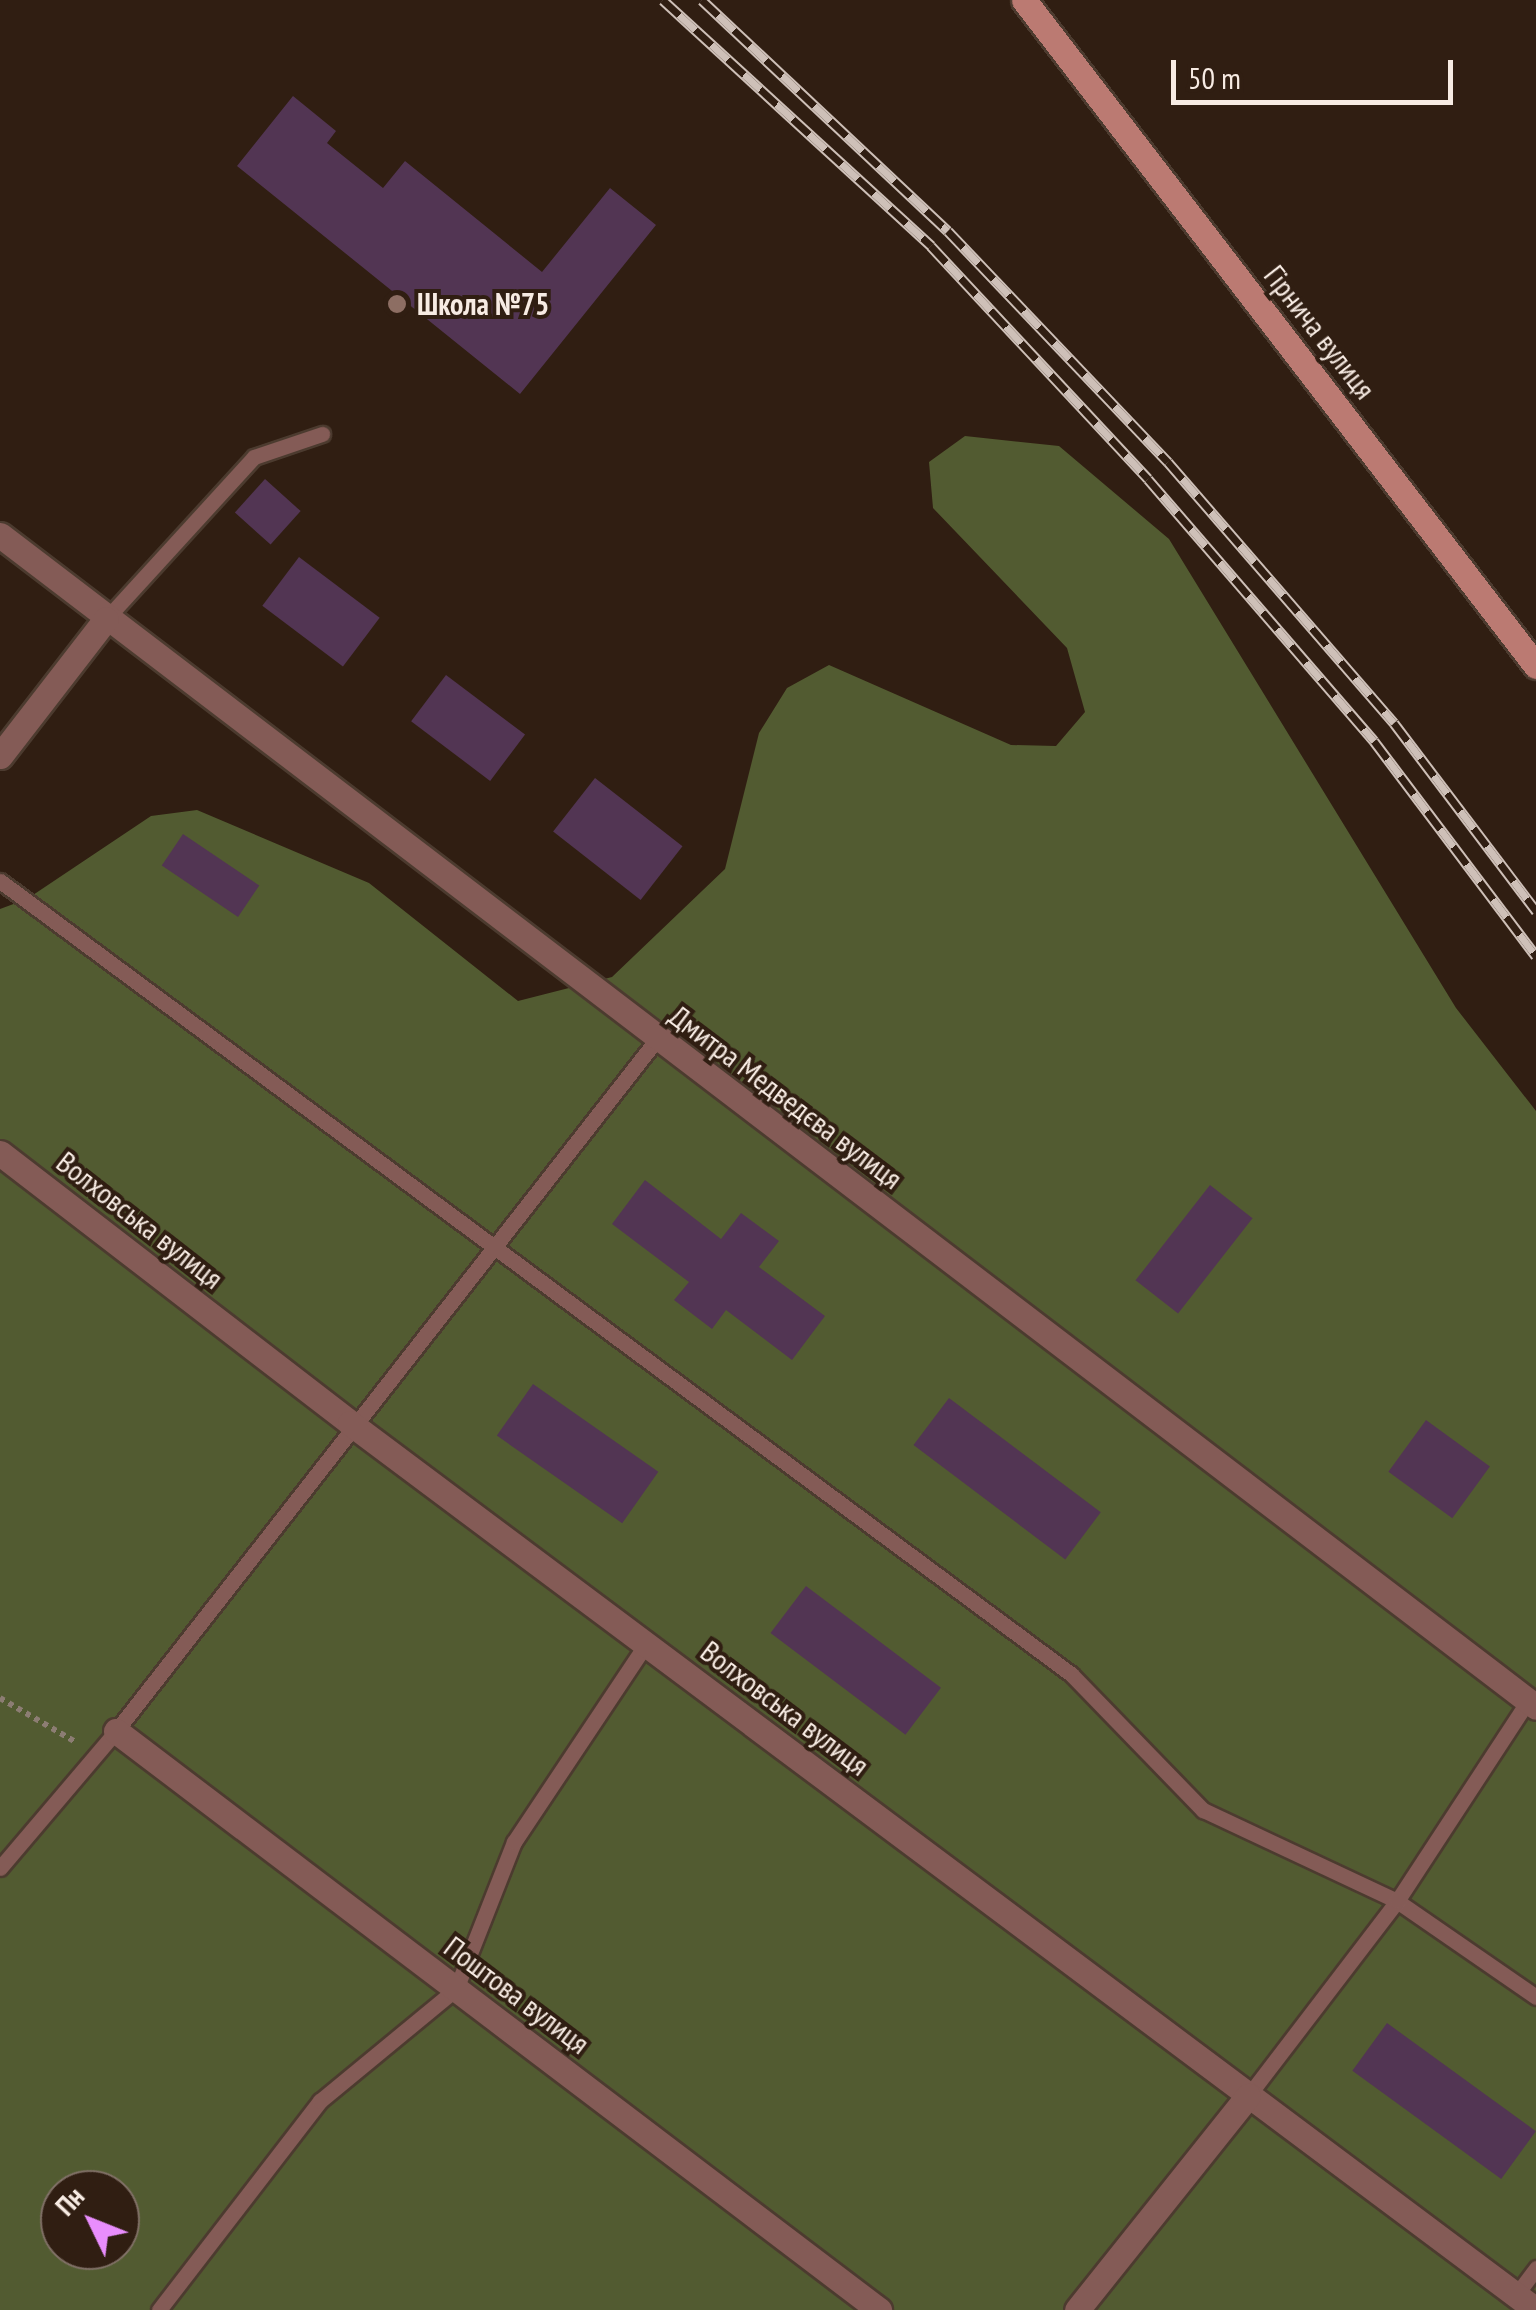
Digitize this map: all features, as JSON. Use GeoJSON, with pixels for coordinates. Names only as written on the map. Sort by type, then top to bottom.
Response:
{"type":"FeatureCollection","features":[{"type":"Feature","properties":{"kind":"main road","name":"Гірнича вулиця"},"geometry":{"type":"LineString","coordinates":[[1001,0],[1053,37]]}},
{"type":"Feature","properties":{"kind":"main road","name":"Гірнича вулиця"},"geometry":{"type":"LineString","coordinates":[[1024,0],[1536,666]]}},
{"type":"Feature","properties":{"kind":"street","name":"Дмитра Медведєва вулиця"},"geometry":{"type":"LineString","coordinates":[[0,535],[1532,1704]]}},
{"type":"Feature","properties":{"kind":"street"},"geometry":{"type":"LineString","coordinates":[[0,756],[106,619]]}},
{"type":"Feature","properties":{"kind":"street","name":"Волховська вулиця"},"geometry":{"type":"LineString","coordinates":[[0,1153],[350,1423],[1526,2303]]}},
{"type":"Feature","properties":{"kind":"street","name":"Поштова вулиця"},"geometry":{"type":"LineString","coordinates":[[116,1731],[879,2310]]}},
{"type":"Feature","properties":{"kind":"street"},"geometry":{"type":"LineString","coordinates":[[1077,2310],[1248,2096]]}},
{"type":"Feature","properties":{"kind":"lane"},"geometry":{"type":"LineString","coordinates":[[106,619],[254,457],[322,434]]}},
{"type":"Feature","properties":{"kind":"lane"},"geometry":{"type":"LineString","coordinates":[[0,880],[1071,1674],[1203,1810],[1396,1901],[1536,1997]]}},
{"type":"Feature","properties":{"kind":"lane"},"geometry":{"type":"LineString","coordinates":[[0,1868],[116,1731],[350,1423],[657,1039]]}},
{"type":"Feature","properties":{"kind":"lane"},"geometry":{"type":"LineString","coordinates":[[160,2310],[320,2101],[456,1989],[514,1842],[646,1644]]}},
{"type":"Feature","properties":{"kind":"lane"},"geometry":{"type":"LineString","coordinates":[[1248,2096],[1396,1901],[1532,1704]]}},
{"type":"Feature","properties":{"kind":"lane"},"geometry":{"type":"LineString","coordinates":[[1526,2303],[1536,2268]]}},
{"type":"Feature","properties":{"kind":"path"},"geometry":{"type":"LineString","coordinates":[[0,1698],[96,1754]]}},
{"type":"Feature","properties":{"kind":"green space"},"geometry":{"type":"Polygon","coordinates":[[[965,436],[1059,446],[1169,539],[1456,1008],[1536,1111],[1536,2310],[0,2310],[0,909],[27,899],[151,816],[197,810],[369,883],[518,1001],[612,977],[725,869],[759,733],[787,688],[829,665],[1011,745],[1056,746],[1085,712],[1067,648],[933,508],[929,462],[965,436]]]}},
{"type":"Feature","properties":{"kind":"building"},"geometry":{"type":"Polygon","coordinates":[[[293,96],[336,131],[327,143],[383,188],[405,161],[542,272],[610,188],[656,225],[520,394],[237,166],[293,96]]]}},
{"type":"Feature","properties":{"kind":"building"},"geometry":{"type":"Polygon","coordinates":[[[265,479],[301,511],[271,545],[235,512],[265,479]]]}},
{"type":"Feature","properties":{"kind":"building"},"geometry":{"type":"Polygon","coordinates":[[[299,557],[380,618],[343,667],[262,606],[299,557]]]}},
{"type":"Feature","properties":{"kind":"building"},"geometry":{"type":"Polygon","coordinates":[[[446,675],[525,735],[490,781],[411,721],[446,675]]]}},
{"type":"Feature","properties":{"kind":"building"},"geometry":{"type":"Polygon","coordinates":[[[595,778],[682,846],[641,900],[553,832],[595,778]]]}},
{"type":"Feature","properties":{"kind":"building"},"geometry":{"type":"Polygon","coordinates":[[[183,834],[259,885],[238,917],[162,866],[183,834]]]}},
{"type":"Feature","properties":{"kind":"building"},"geometry":{"type":"Polygon","coordinates":[[[645,1180],[721,1239],[741,1213],[779,1241],[759,1267],[825,1316],[792,1360],[726,1310],[712,1329],[674,1300],[689,1282],[612,1224],[645,1180]]]}},
{"type":"Feature","properties":{"kind":"building"},"geometry":{"type":"Polygon","coordinates":[[[1210,1185],[1253,1218],[1178,1314],[1136,1280],[1210,1185]]]}},
{"type":"Feature","properties":{"kind":"building"},"geometry":{"type":"Polygon","coordinates":[[[533,1384],[658,1472],[622,1523],[497,1436],[533,1384]]]}},
{"type":"Feature","properties":{"kind":"building"},"geometry":{"type":"Polygon","coordinates":[[[949,1398],[1101,1512],[1065,1559],[913,1445],[949,1398]]]}},
{"type":"Feature","properties":{"kind":"building"},"geometry":{"type":"Polygon","coordinates":[[[1426,1420],[1490,1466],[1452,1518],[1388,1472],[1426,1420]]]}},
{"type":"Feature","properties":{"kind":"building"},"geometry":{"type":"Polygon","coordinates":[[[806,1586],[941,1688],[905,1735],[770,1633],[806,1586]]]}},
{"type":"Feature","properties":{"kind":"building"},"geometry":{"type":"Polygon","coordinates":[[[1387,2023],[1536,2131],[1501,2179],[1352,2071],[1387,2023]]]}},
{"type":"Feature","properties":{"kind":"railway"},"geometry":{"type":"LineString","coordinates":[[663,0],[931,246],[1148,479],[1374,741],[1536,956]]}},
{"type":"Feature","properties":{"kind":"railway"},"geometry":{"type":"LineString","coordinates":[[702,0],[948,231],[1168,462],[1394,723],[1536,911]]}},
{"type":"Feature","properties":{"kind":"place","name":"Школа №75"},"geometry":{"type":"Point","coordinates":[397,304]}}]}
